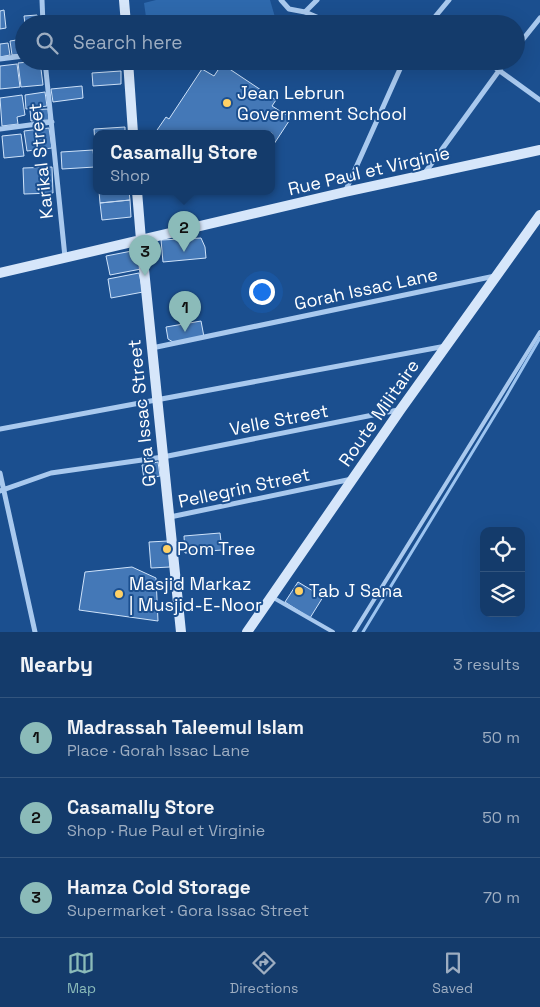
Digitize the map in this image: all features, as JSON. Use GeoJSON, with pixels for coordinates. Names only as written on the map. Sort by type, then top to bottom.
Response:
{"type":"FeatureCollection","features":[{"type":"Feature","properties":{"kind":"street"},"geometry":{"type":"LineString","coordinates":[[42,0],[43,15]]}},
{"type":"Feature","properties":{"kind":"street"},"geometry":{"type":"LineString","coordinates":[[124,0],[125,15]]}},
{"type":"Feature","properties":{"kind":"street"},"geometry":{"type":"LineString","coordinates":[[281,0],[289,9],[312,15]]}},
{"type":"Feature","properties":{"kind":"street"},"geometry":{"type":"LineString","coordinates":[[304,12],[317,0]]}},
{"type":"Feature","properties":{"kind":"street"},"geometry":{"type":"LineString","coordinates":[[437,15],[449,0]]}},
{"type":"Feature","properties":{"kind":"street"},"geometry":{"type":"LineString","coordinates":[[525,37],[540,18]]}},
{"type":"Feature","properties":{"kind":"street"},"geometry":{"type":"LineString","coordinates":[[0,59],[15,57]]}},
{"type":"Feature","properties":{"kind":"street","name":"Karikal Street"},"geometry":{"type":"LineString","coordinates":[[46,70],[65,258]]}},
{"type":"Feature","properties":{"kind":"street"},"geometry":{"type":"LineString","coordinates":[[129,70],[133,130]]}},
{"type":"Feature","properties":{"kind":"street"},"geometry":{"type":"LineString","coordinates":[[345,192],[400,70]]}},
{"type":"Feature","properties":{"kind":"street"},"geometry":{"type":"LineString","coordinates":[[424,175],[498,70],[540,100]]}},
{"type":"Feature","properties":{"kind":"street"},"geometry":{"type":"LineString","coordinates":[[0,129],[52,122]]}},
{"type":"Feature","properties":{"kind":"street","name":"Rue Paul et Virginie"},"geometry":{"type":"LineString","coordinates":[[0,273],[345,192],[540,150]]}},
{"type":"Feature","properties":{"kind":"street","name":"Gora Issac Street"},"geometry":{"type":"LineString","coordinates":[[137,195],[140,240],[181,632]]}},
{"type":"Feature","properties":{"kind":"street","name":"Route Militaire"},"geometry":{"type":"LineString","coordinates":[[247,632],[401,409],[540,215]]}},
{"type":"Feature","properties":{"kind":"street","name":"Gorah Issac Lane"},"geometry":{"type":"LineString","coordinates":[[152,348],[498,276]]}},
{"type":"Feature","properties":{"kind":"street"},"geometry":{"type":"LineString","coordinates":[[0,429],[446,346]]}},
{"type":"Feature","properties":{"kind":"street","name":"Velle Street"},"geometry":{"type":"LineString","coordinates":[[2,491],[51,474],[163,457],[401,409]]}},
{"type":"Feature","properties":{"kind":"street"},"geometry":{"type":"LineString","coordinates":[[0,473],[2,491],[35,632]]}},
{"type":"Feature","properties":{"kind":"street","name":"Pellegrin Street"},"geometry":{"type":"LineString","coordinates":[[169,517],[353,478]]}},
{"type":"Feature","properties":{"kind":"lane"},"geometry":{"type":"LineString","coordinates":[[354,632],[540,332]]}},
{"type":"Feature","properties":{"kind":"lane"},"geometry":{"type":"LineString","coordinates":[[272,597],[333,632]]}},
{"type":"Feature","properties":{"kind":"shaded area"},"geometry":{"type":"Polygon","coordinates":[[[156,0],[270,0],[274,15],[146,15],[144,3],[156,0]]]}},
{"type":"Feature","properties":{"kind":"building"},"geometry":{"type":"Polygon","coordinates":[[[4,10],[6,28],[0,29],[0,11],[4,10]]]}},
{"type":"Feature","properties":{"kind":"building"},"geometry":{"type":"Polygon","coordinates":[[[15,40],[15,55],[12,55],[10,41],[15,40]]]}},
{"type":"Feature","properties":{"kind":"building"},"geometry":{"type":"Polygon","coordinates":[[[8,43],[10,55],[0,57],[0,44],[8,43]]]}},
{"type":"Feature","properties":{"kind":"building"},"geometry":{"type":"Polygon","coordinates":[[[15,64],[20,87],[0,89],[0,66],[15,64]]]}},
{"type":"Feature","properties":{"kind":"building"},"geometry":{"type":"Polygon","coordinates":[[[19,70],[41,70],[43,85],[21,87],[19,70]]]}},
{"type":"Feature","properties":{"kind":"building","name":"Jean Lebrun Government School"},"geometry":{"type":"Polygon","coordinates":[[[201,70],[214,76],[218,70],[231,70],[276,100],[272,106],[291,118],[275,142],[275,130],[157,130],[166,117],[169,119],[201,70]]]}},
{"type":"Feature","properties":{"kind":"building"},"geometry":{"type":"Polygon","coordinates":[[[121,71],[121,84],[93,86],[92,73],[121,71]]]}},
{"type":"Feature","properties":{"kind":"building"},"geometry":{"type":"Polygon","coordinates":[[[82,86],[83,98],[53,102],[51,89],[82,86]]]}},
{"type":"Feature","properties":{"kind":"building"},"geometry":{"type":"Polygon","coordinates":[[[45,92],[47,106],[26,109],[25,95],[45,92]]]}},
{"type":"Feature","properties":{"kind":"building"},"geometry":{"type":"Polygon","coordinates":[[[22,95],[25,115],[17,117],[18,124],[2,126],[0,98],[22,95]]]}},
{"type":"Feature","properties":{"kind":"building"},"geometry":{"type":"Polygon","coordinates":[[[48,109],[49,120],[31,121],[30,110],[48,109]]]}},
{"type":"Feature","properties":{"kind":"building"},"geometry":{"type":"Polygon","coordinates":[[[125,127],[125,130],[94,129],[125,127]]]}},
{"type":"Feature","properties":{"kind":"building"},"geometry":{"type":"Polygon","coordinates":[[[49,128],[52,148],[27,151],[24,131],[49,128]]]}},
{"type":"Feature","properties":{"kind":"building"},"geometry":{"type":"Polygon","coordinates":[[[21,134],[24,156],[4,158],[2,136],[21,134]]]}},
{"type":"Feature","properties":{"kind":"building"},"geometry":{"type":"Polygon","coordinates":[[[93,150],[93,167],[62,169],[61,152],[93,150]]]}},
{"type":"Feature","properties":{"kind":"building"},"geometry":{"type":"Polygon","coordinates":[[[52,167],[53,193],[24,194],[23,168],[52,167]]]}},
{"type":"Feature","properties":{"kind":"building"},"geometry":{"type":"Polygon","coordinates":[[[99,195],[129,195],[130,200],[100,203],[99,195]]]}},
{"type":"Feature","properties":{"kind":"building"},"geometry":{"type":"Polygon","coordinates":[[[130,200],[131,217],[102,220],[100,203],[130,200]]]}},
{"type":"Feature","properties":{"kind":"building"},"geometry":{"type":"Polygon","coordinates":[[[201,238],[205,247],[206,258],[163,262],[161,240],[201,238]]]}},
{"type":"Feature","properties":{"kind":"building"},"geometry":{"type":"Polygon","coordinates":[[[137,250],[141,269],[110,275],[106,256],[137,250]]]}},
{"type":"Feature","properties":{"kind":"building"},"geometry":{"type":"Polygon","coordinates":[[[139,273],[143,292],[111,298],[108,279],[139,273]]]}},
{"type":"Feature","properties":{"kind":"building"},"geometry":{"type":"Polygon","coordinates":[[[201,321],[204,337],[173,342],[168,339],[166,327],[201,321]]]}},
{"type":"Feature","properties":{"kind":"building"},"geometry":{"type":"Polygon","coordinates":[[[158,462],[160,476],[144,479],[142,465],[158,462]]]}},
{"type":"Feature","properties":{"kind":"building"},"geometry":{"type":"Polygon","coordinates":[[[220,533],[222,550],[185,553],[184,536],[220,533]]]}},
{"type":"Feature","properties":{"kind":"building"},"geometry":{"type":"Polygon","coordinates":[[[168,541],[170,567],[151,568],[149,542],[168,541]]]}},
{"type":"Feature","properties":{"kind":"building","name":"Masjid Markaz | Musjid-E-Noor"},"geometry":{"type":"Polygon","coordinates":[[[132,567],[156,578],[158,621],[79,610],[85,572],[132,567]]]}},
{"type":"Feature","properties":{"kind":"building"},"geometry":{"type":"Polygon","coordinates":[[[298,582],[323,597],[310,618],[285,602],[298,582]]]}},
{"type":"Feature","properties":{"kind":"waterway"},"geometry":{"type":"LineString","coordinates":[[363,632],[540,338]]}},
{"type":"Feature","properties":{"kind":"place","name":"Jean Lebrun Government School"},"geometry":{"type":"Point","coordinates":[227,103]}},
{"type":"Feature","properties":{"kind":"place","name":"Casamally Store"},"geometry":{"type":"Point","coordinates":[184,252]}},
{"type":"Feature","properties":{"kind":"place","name":"Hamza Cold Storage"},"geometry":{"type":"Point","coordinates":[145,276]}},
{"type":"Feature","properties":{"kind":"place","name":"Madrassah Taleemul Islam"},"geometry":{"type":"Point","coordinates":[185,332]}},
{"type":"Feature","properties":{"kind":"place","name":"Pom Tree"},"geometry":{"type":"Point","coordinates":[167,549]}},
{"type":"Feature","properties":{"kind":"place","name":"Tab J Sana"},"geometry":{"type":"Point","coordinates":[299,591]}},
{"type":"Feature","properties":{"kind":"place","name":"Masjid Markaz | Musjid-E-Noor"},"geometry":{"type":"Point","coordinates":[119,594]}}]}
